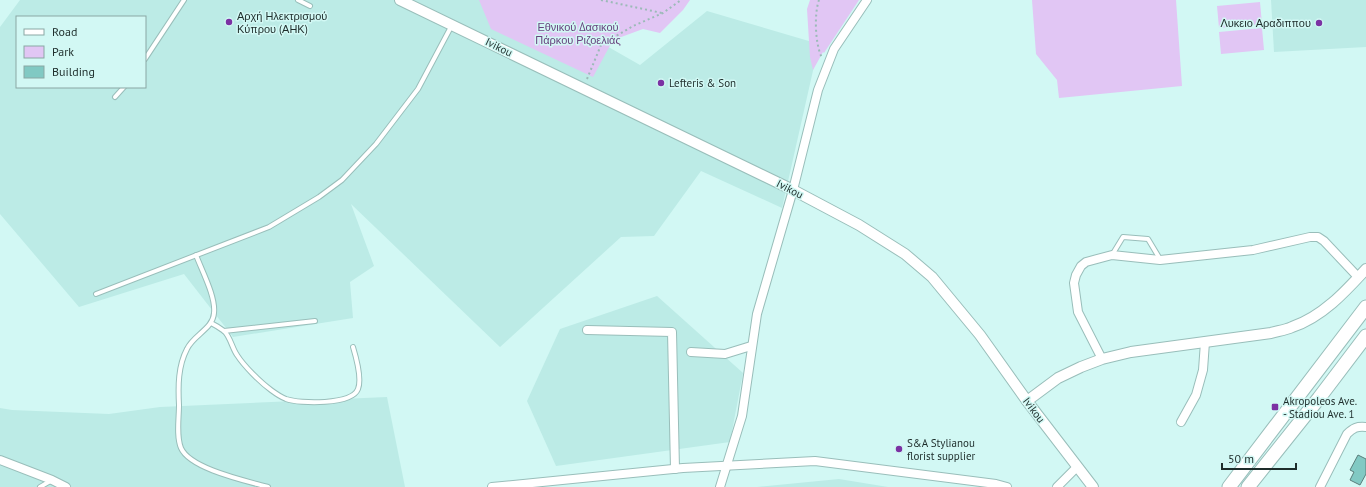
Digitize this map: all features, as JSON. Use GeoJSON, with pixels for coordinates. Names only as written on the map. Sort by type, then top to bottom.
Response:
{"type":"FeatureCollection","features":[{"type":"Feature","properties":{"kind":"highway"},"geometry":{"type":"LineString","coordinates":[[1229,487],[1366,307]]}},
{"type":"Feature","properties":{"kind":"highway"},"geometry":{"type":"LineString","coordinates":[[1248,487],[1366,336]]}},
{"type":"Feature","properties":{"kind":"street","name":"Ivikou"},"geometry":{"type":"LineString","coordinates":[[400,0],[793,190],[859,225],[905,254],[932,276],[980,335],[1027,401],[1093,487]]}},
{"type":"Feature","properties":{"kind":"street"},"geometry":{"type":"LineString","coordinates":[[720,487],[742,416],[756,314],[793,190],[818,90],[834,49],[867,0]]}},
{"type":"Feature","properties":{"kind":"street"},"geometry":{"type":"LineString","coordinates":[[1102,359],[1078,312],[1074,283],[1081,266],[1086,262],[1112,255],[1160,260],[1253,250],[1310,237],[1318,237],[1324,241],[1358,278]]}},
{"type":"Feature","properties":{"kind":"street"},"geometry":{"type":"LineString","coordinates":[[1027,401],[1058,378],[1080,367],[1102,359],[1131,352],[1271,333],[1292,328],[1319,314],[1336,300],[1366,269]]}},
{"type":"Feature","properties":{"kind":"street"},"geometry":{"type":"LineString","coordinates":[[587,330],[672,332],[675,469]]}},
{"type":"Feature","properties":{"kind":"street"},"geometry":{"type":"LineString","coordinates":[[1181,422],[1196,396],[1203,370],[1205,342]]}},
{"type":"Feature","properties":{"kind":"street"},"geometry":{"type":"LineString","coordinates":[[691,352],[725,354],[751,346]]}},
{"type":"Feature","properties":{"kind":"street"},"geometry":{"type":"LineString","coordinates":[[1320,487],[1347,434],[1353,428],[1358,426],[1366,427]]}},
{"type":"Feature","properties":{"kind":"street"},"geometry":{"type":"LineString","coordinates":[[0,460],[66,487]]}},
{"type":"Feature","properties":{"kind":"street"},"geometry":{"type":"LineString","coordinates":[[492,487],[675,469],[815,461],[988,482],[1007,487]]}},
{"type":"Feature","properties":{"kind":"street"},"geometry":{"type":"LineString","coordinates":[[1057,487],[1077,467]]}},
{"type":"Feature","properties":{"kind":"lane"},"geometry":{"type":"LineString","coordinates":[[146,57],[184,0]]}},
{"type":"Feature","properties":{"kind":"lane"},"geometry":{"type":"LineString","coordinates":[[298,0],[310,6]]}},
{"type":"Feature","properties":{"kind":"lane"},"geometry":{"type":"LineString","coordinates":[[96,294],[269,227],[313,201],[342,180],[376,144],[418,89],[452,24]]}},
{"type":"Feature","properties":{"kind":"lane"},"geometry":{"type":"LineString","coordinates":[[115,97],[123,88]]}},
{"type":"Feature","properties":{"kind":"lane"},"geometry":{"type":"LineString","coordinates":[[1112,255],[1123,237],[1148,239],[1160,260]]}},
{"type":"Feature","properties":{"kind":"lane"},"geometry":{"type":"LineString","coordinates":[[196,255],[212,298],[215,311],[211,323],[187,347],[181,361],[178,394],[179,438],[181,447],[189,459],[213,470],[268,487]]}},
{"type":"Feature","properties":{"kind":"lane"},"geometry":{"type":"LineString","coordinates":[[224,331],[315,321]]}},
{"type":"Feature","properties":{"kind":"lane"},"geometry":{"type":"LineString","coordinates":[[211,323],[224,331],[237,356],[270,389],[285,399],[303,403],[326,402],[349,397],[355,394],[358,389],[359,382],[353,347]]}},
{"type":"Feature","properties":{"kind":"lane"},"geometry":{"type":"LineString","coordinates":[[40,487],[52,480]]}},
{"type":"Feature","properties":{"kind":"path"},"geometry":{"type":"LineString","coordinates":[[601,0],[663,13]]}},
{"type":"Feature","properties":{"kind":"path"},"geometry":{"type":"LineString","coordinates":[[584,88],[601,45],[633,26],[663,13],[680,0]]}},
{"type":"Feature","properties":{"kind":"path"},"geometry":{"type":"LineString","coordinates":[[819,0],[817,5],[817,37],[820,56],[827,68]]}},
{"type":"Feature","properties":{"kind":"shaded area"},"geometry":{"type":"Polygon","coordinates":[[[20,0],[526,0],[640,65],[707,11],[819,44],[782,208],[701,171],[654,236],[621,237],[500,347],[351,204],[374,266],[350,282],[353,318],[233,337],[184,274],[79,307],[0,214],[0,27],[20,0]]]}},
{"type":"Feature","properties":{"kind":"shaded area","name":"Λυκειο Αραδιππου"},"geometry":{"type":"Polygon","coordinates":[[[1271,0],[1366,0],[1366,47],[1274,52],[1271,0]]]}},
{"type":"Feature","properties":{"kind":"shaded area"},"geometry":{"type":"Polygon","coordinates":[[[657,296],[743,373],[730,442],[556,466],[527,401],[560,329],[657,296]]]}},
{"type":"Feature","properties":{"kind":"shaded area"},"geometry":{"type":"Polygon","coordinates":[[[387,397],[405,487],[0,487],[0,408],[12,410],[109,414],[160,407],[387,397]]]}},
{"type":"Feature","properties":{"kind":"shaded area"},"geometry":{"type":"Polygon","coordinates":[[[839,479],[888,487],[757,487],[839,479]]]}},
{"type":"Feature","properties":{"kind":"green space","name":"Εθνικού Δασικού Πάρκου Ριζοελιάς"},"geometry":{"type":"Polygon","coordinates":[[[479,0],[690,0],[683,10],[660,33],[643,29],[613,40],[593,77],[491,29],[479,0]]]}},
{"type":"Feature","properties":{"kind":"green space"},"geometry":{"type":"Polygon","coordinates":[[[810,0],[859,0],[824,53],[823,52],[813,70],[810,57],[807,9],[810,0]]]}},
{"type":"Feature","properties":{"kind":"green space"},"geometry":{"type":"Polygon","coordinates":[[[1032,0],[1176,0],[1182,86],[1059,98],[1057,80],[1036,54],[1032,0]]]}},
{"type":"Feature","properties":{"kind":"green space"},"geometry":{"type":"Polygon","coordinates":[[[1260,2],[1262,24],[1219,28],[1217,6],[1260,2]]]}},
{"type":"Feature","properties":{"kind":"green space"},"geometry":{"type":"Polygon","coordinates":[[[1262,28],[1264,50],[1221,54],[1219,32],[1262,28]]]}},
{"type":"Feature","properties":{"kind":"building"},"geometry":{"type":"Polygon","coordinates":[[[1358,455],[1366,459],[1366,474],[1360,485],[1350,480],[1354,472],[1350,470],[1358,455]]]}},
{"type":"Feature","properties":{"kind":"place","name":"Αρχή Ηλεκτρισμού Κύπρου (ΑΗΚ)"},"geometry":{"type":"Point","coordinates":[229,22]}},
{"type":"Feature","properties":{"kind":"place","name":"Λυκειο Αραδιππου"},"geometry":{"type":"Point","coordinates":[1319,23]}},
{"type":"Feature","properties":{"kind":"place","name":"Lefteris & Son"},"geometry":{"type":"Point","coordinates":[661,83]}},
{"type":"Feature","properties":{"kind":"place","name":"Akropoleos Ave. - Stadiou Ave. 1"},"geometry":{"type":"Point","coordinates":[1275,407]}},
{"type":"Feature","properties":{"kind":"place","name":"S&A Stylianou florist supplier"},"geometry":{"type":"Point","coordinates":[899,449]}}]}
